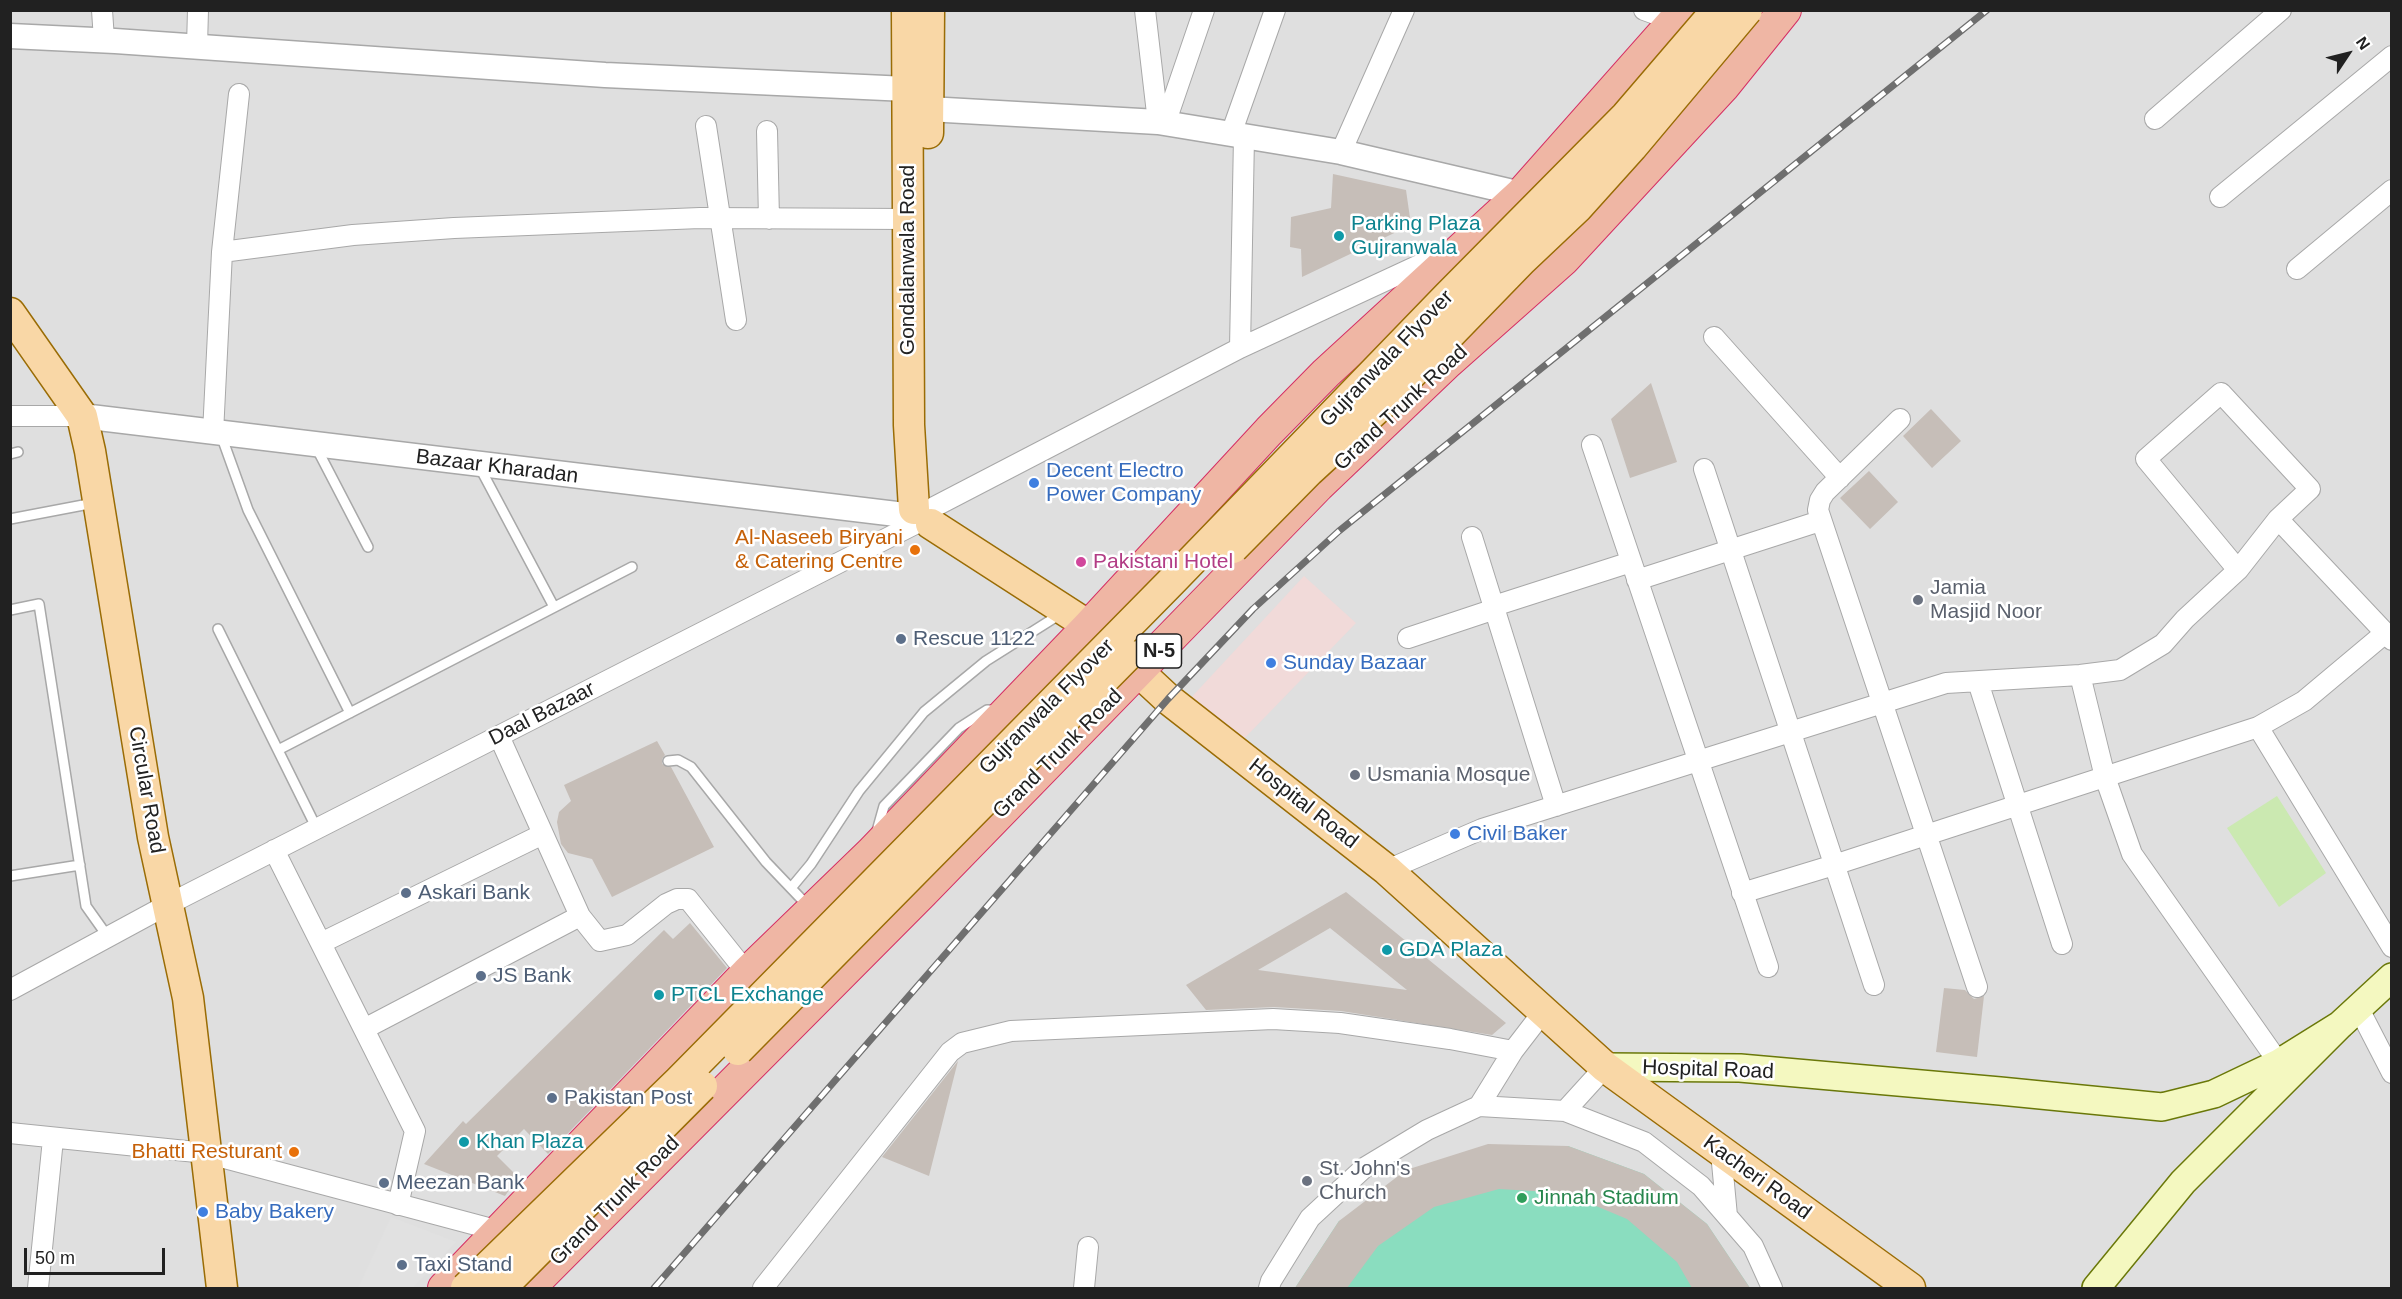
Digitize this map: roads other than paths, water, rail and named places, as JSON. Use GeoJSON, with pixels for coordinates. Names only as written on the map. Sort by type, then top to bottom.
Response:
{"type":"FeatureCollection","features":[{"type":"Feature","properties":{"kind":"highway","name":"Grand Trunk Road"},"geometry":{"type":"LineString","coordinates":[[529,1288],[922,893],[1318,486],[1448,362],[1564,259],[1723,87],[1785,10]]}},
{"type":"Feature","properties":{"kind":"highway"},"geometry":{"type":"LineString","coordinates":[[444,1288],[747,973],[801,899],[870,853],[1007,710],[1076,619],[1326,374],[1521,194],[1679,16]]}},
{"type":"Feature","properties":{"kind":"highway"},"geometry":{"type":"LineString","coordinates":[[1269,431],[1318,486]]}},
{"type":"Feature","properties":{"kind":"highway"},"geometry":{"type":"LineString","coordinates":[[870,853],[922,893]]}},
{"type":"Feature","properties":{"kind":"main road","name":"Gondalanwala Road"},"geometry":{"type":"LineString","coordinates":[[907,10],[918,99],[923,514]]}},
{"type":"Feature","properties":{"kind":"main road","name":"Gondalanwala Road"},"geometry":{"type":"LineString","coordinates":[[923,514],[909,425],[909,219],[918,99],[929,10]]}},
{"type":"Feature","properties":{"kind":"main road","name":"Gujranwala Flyover"},"geometry":{"type":"LineString","coordinates":[[466,1288],[687,1073],[1172,581],[1626,116],[1717,10]]}},
{"type":"Feature","properties":{"kind":"main road","name":"Gujranwala Flyover"},"geometry":{"type":"LineString","coordinates":[[501,1288],[855,933],[1309,471],[1384,402],[1521,260],[1578,207],[1632,147],[1747,10]]}},
{"type":"Feature","properties":{"kind":"main road","name":"Circular Road"},"geometry":{"type":"LineString","coordinates":[[10,313],[82,416],[153,837],[188,998],[222,1288]]}},
{"type":"Feature","properties":{"kind":"main road"},"geometry":{"type":"LineString","coordinates":[[923,514],[1076,619]]}},
{"type":"Feature","properties":{"kind":"main road","name":"Hospital Road"},"geometry":{"type":"LineString","coordinates":[[1139,672],[1186,712],[1387,870],[1605,1067],[1740,1068],[2000,1090],[2162,1107],[2214,1094],[2279,1063],[2349,1017]]}},
{"type":"Feature","properties":{"kind":"main road"},"geometry":{"type":"LineString","coordinates":[[2096,1288],[2183,1182],[2391,977]]}},
{"type":"Feature","properties":{"kind":"main road","name":"Kacheri Road"},"geometry":{"type":"LineString","coordinates":[[1605,1067],[1910,1288]]}},
{"type":"Feature","properties":{"kind":"street"},"geometry":{"type":"LineString","coordinates":[[102,10],[104,40]]}},
{"type":"Feature","properties":{"kind":"street"},"geometry":{"type":"LineString","coordinates":[[197,46],[198,10]]}},
{"type":"Feature","properties":{"kind":"street"},"geometry":{"type":"LineString","coordinates":[[1145,10],[1161,123]]}},
{"type":"Feature","properties":{"kind":"street"},"geometry":{"type":"LineString","coordinates":[[1161,123],[1204,10]]}},
{"type":"Feature","properties":{"kind":"street"},"geometry":{"type":"LineString","coordinates":[[1240,348],[1237,136],[1275,10]]}},
{"type":"Feature","properties":{"kind":"street"},"geometry":{"type":"LineString","coordinates":[[1341,152],[1404,10]]}},
{"type":"Feature","properties":{"kind":"street"},"geometry":{"type":"LineString","coordinates":[[1644,10],[1679,16]]}},
{"type":"Feature","properties":{"kind":"street"},"geometry":{"type":"LineString","coordinates":[[2155,119],[2281,10]]}},
{"type":"Feature","properties":{"kind":"street"},"geometry":{"type":"LineString","coordinates":[[10,36],[197,46],[605,75],[918,99],[1161,123],[1341,152],[1521,194]]}},
{"type":"Feature","properties":{"kind":"street"},"geometry":{"type":"LineString","coordinates":[[2220,196],[2391,56]]}},
{"type":"Feature","properties":{"kind":"street"},"geometry":{"type":"LineString","coordinates":[[217,434],[222,252],[239,94]]}},
{"type":"Feature","properties":{"kind":"street"},"geometry":{"type":"LineString","coordinates":[[706,126],[736,320]]}},
{"type":"Feature","properties":{"kind":"street"},"geometry":{"type":"LineString","coordinates":[[767,131],[769,219]]}},
{"type":"Feature","properties":{"kind":"street"},"geometry":{"type":"LineString","coordinates":[[2297,268],[2391,190]]}},
{"type":"Feature","properties":{"kind":"street"},"geometry":{"type":"LineString","coordinates":[[222,252],[353,236],[443,229],[722,218],[909,219]]}},
{"type":"Feature","properties":{"kind":"street","name":"Daal Bazaar"},"geometry":{"type":"LineString","coordinates":[[10,990],[167,904],[499,736],[1240,348],[1468,242]]}},
{"type":"Feature","properties":{"kind":"street"},"geometry":{"type":"LineString","coordinates":[[1714,337],[1840,478]]}},
{"type":"Feature","properties":{"kind":"street"},"geometry":{"type":"LineString","coordinates":[[1387,870],[1482,829],[1946,683],[2080,675],[2120,670],[2163,644],[2185,619],[2238,570],[2278,519],[2310,489],[2221,393],[2146,459],[2238,570]]}},
{"type":"Feature","properties":{"kind":"street"},"geometry":{"type":"LineString","coordinates":[[10,416],[82,416]]}},
{"type":"Feature","properties":{"kind":"street","name":"Bazaar Kharadan"},"geometry":{"type":"LineString","coordinates":[[82,416],[479,465],[923,514]]}},
{"type":"Feature","properties":{"kind":"street"},"geometry":{"type":"LineString","coordinates":[[1900,419],[1820,500],[1818,510],[1977,987]]}},
{"type":"Feature","properties":{"kind":"street"},"geometry":{"type":"LineString","coordinates":[[1592,446],[1768,967]]}},
{"type":"Feature","properties":{"kind":"street"},"geometry":{"type":"LineString","coordinates":[[1704,469],[1874,985]]}},
{"type":"Feature","properties":{"kind":"street"},"geometry":{"type":"LineString","coordinates":[[1742,893],[2258,727],[2304,700],[2388,637],[2278,519]]}},
{"type":"Feature","properties":{"kind":"street"},"geometry":{"type":"LineString","coordinates":[[1408,638],[1494,607],[1729,549],[1820,521]]}},
{"type":"Feature","properties":{"kind":"street"},"geometry":{"type":"LineString","coordinates":[[1472,537],[1556,806]]}},
{"type":"Feature","properties":{"kind":"street"},"geometry":{"type":"LineString","coordinates":[[2080,675],[2105,777],[2132,854],[2279,1063]]}},
{"type":"Feature","properties":{"kind":"street"},"geometry":{"type":"LineString","coordinates":[[1978,682],[2062,944]]}},
{"type":"Feature","properties":{"kind":"street"},"geometry":{"type":"LineString","coordinates":[[2258,727],[2391,947]]}},
{"type":"Feature","properties":{"kind":"street"},"geometry":{"type":"LineString","coordinates":[[499,736],[580,916],[600,941],[627,935],[666,904],[677,899],[687,899],[747,973]]}},
{"type":"Feature","properties":{"kind":"street"},"geometry":{"type":"LineString","coordinates":[[321,943],[543,834]]}},
{"type":"Feature","properties":{"kind":"street"},"geometry":{"type":"LineString","coordinates":[[274,850],[415,1131],[398,1205]]}},
{"type":"Feature","properties":{"kind":"street"},"geometry":{"type":"LineString","coordinates":[[364,1029],[580,916]]}},
{"type":"Feature","properties":{"kind":"street"},"geometry":{"type":"LineString","coordinates":[[1479,1106],[1514,1051],[1543,1012]]}},
{"type":"Feature","properties":{"kind":"street"},"geometry":{"type":"LineString","coordinates":[[2349,1017],[2391,1073]]}},
{"type":"Feature","properties":{"kind":"street"},"geometry":{"type":"LineString","coordinates":[[763,1288],[950,1052],[962,1043],[1011,1031],[1273,1019],[1340,1023],[1514,1051]]}},
{"type":"Feature","properties":{"kind":"street"},"geometry":{"type":"LineString","coordinates":[[1565,1111],[1605,1067]]}},
{"type":"Feature","properties":{"kind":"street"},"geometry":{"type":"LineString","coordinates":[[1269,1288],[1271,1281],[1310,1218],[1364,1168],[1427,1130],[1479,1106],[1565,1111],[1644,1142],[1701,1186],[1753,1246],[1772,1288]]}},
{"type":"Feature","properties":{"kind":"street"},"geometry":{"type":"LineString","coordinates":[[10,1133],[206,1153],[499,1231]]}},
{"type":"Feature","properties":{"kind":"street"},"geometry":{"type":"LineString","coordinates":[[38,1288],[53,1139]]}},
{"type":"Feature","properties":{"kind":"street"},"geometry":{"type":"LineString","coordinates":[[1721,1152],[1727,1216]]}},
{"type":"Feature","properties":{"kind":"street"},"geometry":{"type":"LineString","coordinates":[[1084,1288],[1088,1247]]}},
{"type":"Feature","properties":{"kind":"lane"},"geometry":{"type":"LineString","coordinates":[[217,434],[248,510],[350,713]]}},
{"type":"Feature","properties":{"kind":"lane"},"geometry":{"type":"LineString","coordinates":[[315,445],[368,547]]}},
{"type":"Feature","properties":{"kind":"lane"},"geometry":{"type":"LineString","coordinates":[[479,465],[554,607]]}},
{"type":"Feature","properties":{"kind":"lane"},"geometry":{"type":"LineString","coordinates":[[10,519],[98,502]]}},
{"type":"Feature","properties":{"kind":"lane"},"geometry":{"type":"LineString","coordinates":[[278,750],[632,567]]}},
{"type":"Feature","properties":{"kind":"lane"},"geometry":{"type":"LineString","coordinates":[[10,610],[39,604],[86,906],[108,937]]}},
{"type":"Feature","properties":{"kind":"lane"},"geometry":{"type":"LineString","coordinates":[[801,899],[811,864],[859,790],[924,712],[986,661],[1076,619]]}},
{"type":"Feature","properties":{"kind":"lane"},"geometry":{"type":"LineString","coordinates":[[218,629],[317,829]]}},
{"type":"Feature","properties":{"kind":"lane"},"geometry":{"type":"LineString","coordinates":[[668,761],[678,760],[691,767],[766,862],[801,899]]}},
{"type":"Feature","properties":{"kind":"lane"},"geometry":{"type":"LineString","coordinates":[[10,876],[80,865]]}},
{"type":"Feature","properties":{"kind":"railway"},"geometry":{"type":"LineString","coordinates":[[654,1288],[1168,699],[1253,609],[1339,531],[1987,10]]}},
{"type":"Feature","properties":{"kind":"place","name":"Parking Plaza Gujranwala"},"geometry":{"type":"Point","coordinates":[1339,236]}},
{"type":"Feature","properties":{"kind":"place","name":"Decent Electro Power Company"},"geometry":{"type":"Point","coordinates":[1034,483]}},
{"type":"Feature","properties":{"kind":"place","name":"Al-Naseeb Biryani & Catering Centre"},"geometry":{"type":"Point","coordinates":[915,550]}},
{"type":"Feature","properties":{"kind":"place","name":"Pakistani Hotel"},"geometry":{"type":"Point","coordinates":[1081,562]}},
{"type":"Feature","properties":{"kind":"place","name":"Jamia Masjid Noor"},"geometry":{"type":"Point","coordinates":[1918,600]}},
{"type":"Feature","properties":{"kind":"place","name":"Rescue 1122"},"geometry":{"type":"Point","coordinates":[901,639]}},
{"type":"Feature","properties":{"kind":"place","name":"Sunday Bazaar"},"geometry":{"type":"Point","coordinates":[1271,663]}},
{"type":"Feature","properties":{"kind":"place","name":"Usmania Mosque"},"geometry":{"type":"Point","coordinates":[1355,775]}},
{"type":"Feature","properties":{"kind":"place","name":"Civil Baker"},"geometry":{"type":"Point","coordinates":[1455,834]}},
{"type":"Feature","properties":{"kind":"place","name":"Askari Bank"},"geometry":{"type":"Point","coordinates":[406,893]}},
{"type":"Feature","properties":{"kind":"place","name":"GDA Plaza"},"geometry":{"type":"Point","coordinates":[1387,950]}},
{"type":"Feature","properties":{"kind":"place","name":"JS Bank"},"geometry":{"type":"Point","coordinates":[481,976]}},
{"type":"Feature","properties":{"kind":"place","name":"PTCL Exchange"},"geometry":{"type":"Point","coordinates":[659,995]}},
{"type":"Feature","properties":{"kind":"place","name":"Pakistan Post"},"geometry":{"type":"Point","coordinates":[552,1098]}},
{"type":"Feature","properties":{"kind":"place","name":"Khan Plaza"},"geometry":{"type":"Point","coordinates":[464,1142]}},
{"type":"Feature","properties":{"kind":"place","name":"Bhatti Resturant"},"geometry":{"type":"Point","coordinates":[294,1152]}},
{"type":"Feature","properties":{"kind":"place","name":"St. John's Church"},"geometry":{"type":"Point","coordinates":[1307,1181]}},
{"type":"Feature","properties":{"kind":"place","name":"Meezan Bank"},"geometry":{"type":"Point","coordinates":[384,1183]}},
{"type":"Feature","properties":{"kind":"place","name":"Jinnah Stadium"},"geometry":{"type":"Point","coordinates":[1522,1198]}},
{"type":"Feature","properties":{"kind":"place","name":"Baby Bakery"},"geometry":{"type":"Point","coordinates":[203,1212]}},
{"type":"Feature","properties":{"kind":"place","name":"Taxi Stand"},"geometry":{"type":"Point","coordinates":[402,1265]}}]}
